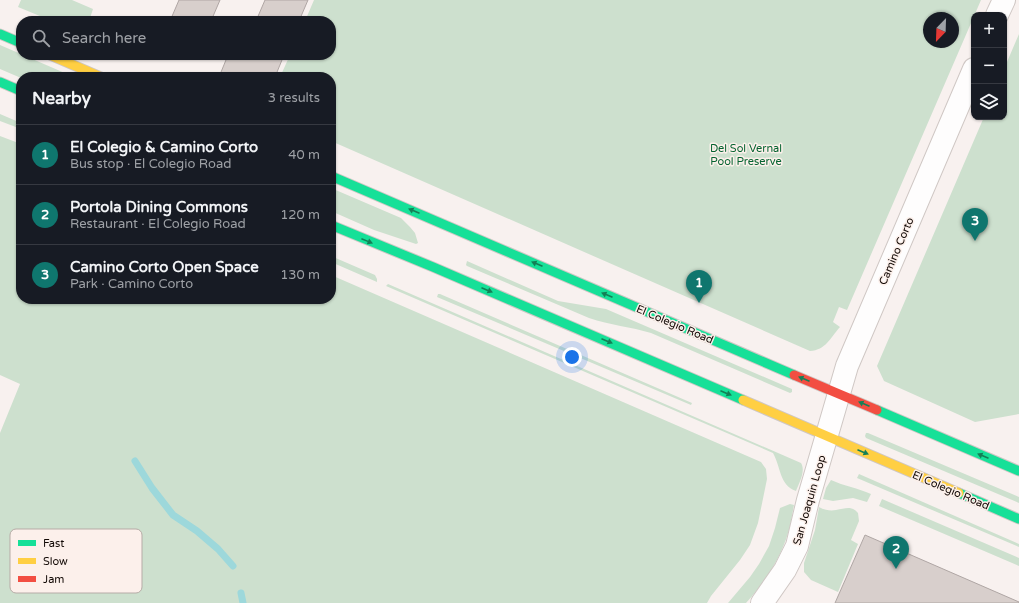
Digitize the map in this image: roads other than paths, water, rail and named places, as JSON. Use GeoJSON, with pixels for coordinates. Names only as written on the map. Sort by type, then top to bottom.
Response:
{"type":"FeatureCollection","features":[{"type":"Feature","properties":{"kind":"main road"},"geometry":{"type":"LineString","coordinates":[[0,34],[16,41]]}},
{"type":"Feature","properties":{"kind":"main road"},"geometry":{"type":"LineString","coordinates":[[61,60],[89,72]]}},
{"type":"Feature","properties":{"kind":"main road"},"geometry":{"type":"LineString","coordinates":[[0,82],[16,89]]}},
{"type":"Feature","properties":{"kind":"main road","name":"El Colegio Road"},"geometry":{"type":"LineString","coordinates":[[336,178],[1019,471]]}},
{"type":"Feature","properties":{"kind":"main road","name":"El Colegio Road"},"geometry":{"type":"LineString","coordinates":[[336,227],[440,270],[1019,519]]}},
{"type":"Feature","properties":{"kind":"street"},"geometry":{"type":"LineString","coordinates":[[998,12],[1004,0]]}},
{"type":"Feature","properties":{"kind":"street","name":"Camino Corto"},"geometry":{"type":"LineString","coordinates":[[827,436],[847,366],[971,77]]}},
{"type":"Feature","properties":{"kind":"street","name":"San Joaquin Loop"},"geometry":{"type":"LineString","coordinates":[[762,603],[785,570],[797,546],[808,500],[827,436]]}},
{"type":"Feature","properties":{"kind":"waterway"},"geometry":{"type":"LineString","coordinates":[[135,461],[152,488],[173,515],[197,531],[218,549],[233,566]]}},
{"type":"Feature","properties":{"kind":"waterway"},"geometry":{"type":"LineString","coordinates":[[241,593],[243,603]]}},
{"type":"Feature","properties":{"kind":"place","name":"Camino Corto Open Space"},"geometry":{"type":"Point","coordinates":[975,241]}},
{"type":"Feature","properties":{"kind":"place","name":"El Colegio & Camino Corto"},"geometry":{"type":"Point","coordinates":[699,303]}},
{"type":"Feature","properties":{"kind":"place","name":"Portola Dining Commons"},"geometry":{"type":"Point","coordinates":[896,569]}},
{"type":"Feature","properties":{"kind":"park label","name":"Del Sol Vernal Pool Preserve"},"geometry":{"type":"Point","coordinates":[746,154]}}]}
